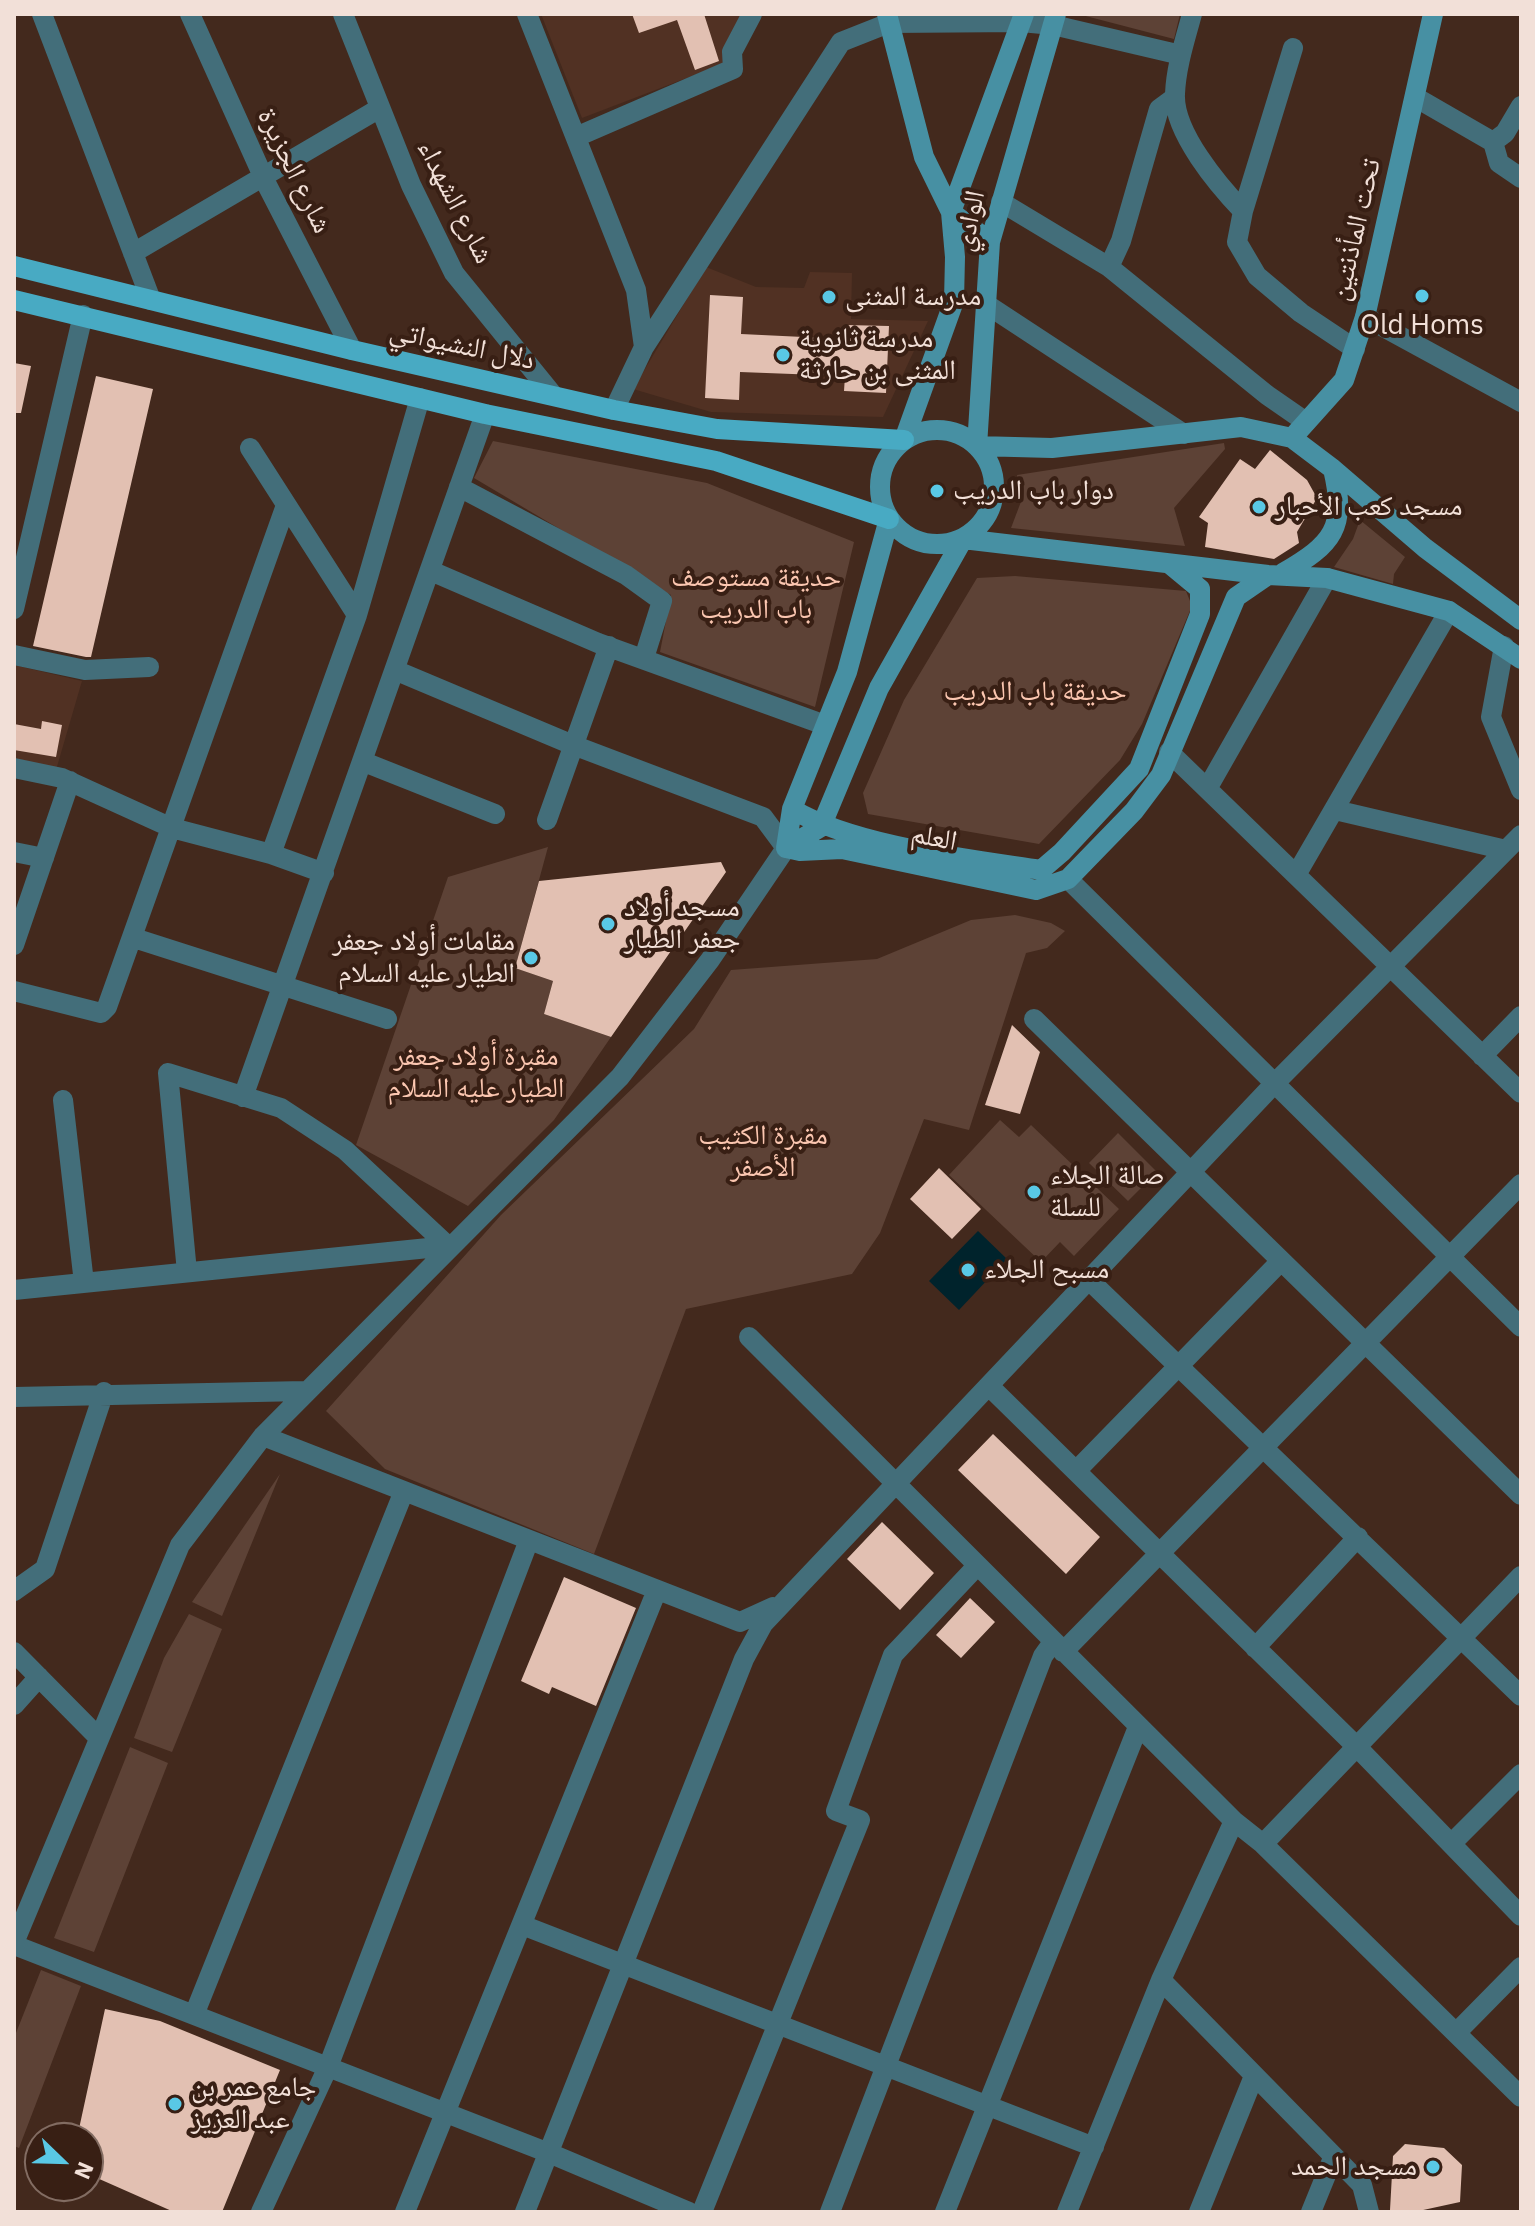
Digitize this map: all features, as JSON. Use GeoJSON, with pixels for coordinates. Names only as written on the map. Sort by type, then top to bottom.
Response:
{"type":"FeatureCollection","features":[{"type":"Feature","properties":{"kind":"main road","name":"تحت المأذنتين"},"geometry":{"type":"LineString","coordinates":[[1292,438],[1344,380],[1355,349],[1365,317],[1433,14]]}},
{"type":"Feature","properties":{"kind":"main road"},"geometry":{"type":"LineString","coordinates":[[888,18],[924,157],[951,212],[954,301],[904,440]]}},
{"type":"Feature","properties":{"kind":"main road","name":"الوادي"},"geometry":{"type":"LineString","coordinates":[[951,212],[1023,18]]}},
{"type":"Feature","properties":{"kind":"main road","name":"الوادي"},"geometry":{"type":"LineString","coordinates":[[977,446],[990,242],[1054,19]]}},
{"type":"Feature","properties":{"kind":"main road"},"geometry":{"type":"LineString","coordinates":[[951,212],[990,242]]}},
{"type":"Feature","properties":{"kind":"main road","name":"دلال النشيواتي"},"geometry":{"type":"LineString","coordinates":[[14,266],[352,350],[614,410],[717,429],[904,440]]}},
{"type":"Feature","properties":{"kind":"main road"},"geometry":{"type":"LineString","coordinates":[[14,300],[485,414],[716,461],[889,519]]}},
{"type":"Feature","properties":{"kind":"main road"},"geometry":{"type":"LineString","coordinates":[[977,446],[1052,448],[1241,427],[1292,438],[1425,548],[1521,620]]}},
{"type":"Feature","properties":{"kind":"main road"},"geometry":{"type":"LineString","coordinates":[[942,430],[961,435],[977,446],[988,461],[994,478],[994,496],[988,514],[977,528],[963,539],[947,544],[922,543],[900,532],[889,519],[880,485],[891,453],[904,440],[922,432],[942,430]]}},
{"type":"Feature","properties":{"kind":"main road"},"geometry":{"type":"LineString","coordinates":[[1068,879],[1134,811],[1161,775],[1236,597],[1318,552],[1337,526],[1340,499],[1333,469]]}},
{"type":"Feature","properties":{"kind":"main road"},"geometry":{"type":"LineString","coordinates":[[786,848],[792,809],[847,672],[889,519]]}},
{"type":"Feature","properties":{"kind":"main road"},"geometry":{"type":"LineString","coordinates":[[963,539],[1171,564],[1327,578],[1449,611],[1513,652]]}},
{"type":"Feature","properties":{"kind":"main road"},"geometry":{"type":"LineString","coordinates":[[786,848],[821,827],[879,688],[963,539]]}},
{"type":"Feature","properties":{"kind":"main road"},"geometry":{"type":"LineString","coordinates":[[1041,870],[1062,852],[1139,769],[1200,614],[1200,589],[1171,564]]}},
{"type":"Feature","properties":{"kind":"main road","name":"العلم"},"geometry":{"type":"LineString","coordinates":[[792,809],[821,827],[969,859],[1041,870],[1068,879]]}},
{"type":"Feature","properties":{"kind":"main road","name":"العلم"},"geometry":{"type":"LineString","coordinates":[[786,848],[800,851],[842,849],[1036,890],[1068,879]]}},
{"type":"Feature","properties":{"kind":"street"},"geometry":{"type":"LineString","coordinates":[[42,14],[151,300]]}},
{"type":"Feature","properties":{"kind":"street","name":"شارع الجزيرة"},"geometry":{"type":"LineString","coordinates":[[190,14],[262,175],[352,350]]}},
{"type":"Feature","properties":{"kind":"street","name":"شارع الشهداء"},"geometry":{"type":"LineString","coordinates":[[343,14],[411,185],[454,273],[553,395]]}},
{"type":"Feature","properties":{"kind":"street"},"geometry":{"type":"LineString","coordinates":[[527,14],[636,290],[644,347]]}},
{"type":"Feature","properties":{"kind":"street"},"geometry":{"type":"LineString","coordinates":[[576,137],[733,69],[732,52],[752,14]]}},
{"type":"Feature","properties":{"kind":"street"},"geometry":{"type":"LineString","coordinates":[[1192,14],[1174,98],[1191,146],[1214,182],[1243,211]]}},
{"type":"Feature","properties":{"kind":"street"},"geometry":{"type":"LineString","coordinates":[[614,410],[644,347],[841,42],[888,18],[1054,19],[1181,55]]}},
{"type":"Feature","properties":{"kind":"street"},"geometry":{"type":"LineString","coordinates":[[1293,48],[1243,211],[1237,242],[1257,276],[1301,313],[1355,349]]}},
{"type":"Feature","properties":{"kind":"street"},"geometry":{"type":"LineString","coordinates":[[1415,97],[1493,142],[1499,163],[1521,178]]}},
{"type":"Feature","properties":{"kind":"street"},"geometry":{"type":"LineString","coordinates":[[1109,267],[1121,241],[1159,109],[1174,98]]}},
{"type":"Feature","properties":{"kind":"street"},"geometry":{"type":"LineString","coordinates":[[1493,142],[1505,133],[1521,106]]}},
{"type":"Feature","properties":{"kind":"street"},"geometry":{"type":"LineString","coordinates":[[133,253],[380,108]]}},
{"type":"Feature","properties":{"kind":"street"},"geometry":{"type":"LineString","coordinates":[[1001,202],[1109,267],[1267,395],[1306,422]]}},
{"type":"Feature","properties":{"kind":"street"},"geometry":{"type":"LineString","coordinates":[[986,304],[1184,434]]}},
{"type":"Feature","properties":{"kind":"street"},"geometry":{"type":"LineString","coordinates":[[14,609],[83,315]]}},
{"type":"Feature","properties":{"kind":"street"},"geometry":{"type":"LineString","coordinates":[[1365,317],[1521,402]]}},
{"type":"Feature","properties":{"kind":"street"},"geometry":{"type":"LineString","coordinates":[[271,854],[303,757],[357,615],[420,398]]}},
{"type":"Feature","properties":{"kind":"street"},"geometry":{"type":"LineString","coordinates":[[243,1097],[397,671],[485,414]]}},
{"type":"Feature","properties":{"kind":"street"},"geometry":{"type":"LineString","coordinates":[[250,448],[357,615]]}},
{"type":"Feature","properties":{"kind":"street"},"geometry":{"type":"LineString","coordinates":[[459,487],[626,575],[662,601],[644,658]]}},
{"type":"Feature","properties":{"kind":"street"},"geometry":{"type":"LineString","coordinates":[[14,991],[101,1013],[107,1007],[286,505]]}},
{"type":"Feature","properties":{"kind":"street"},"geometry":{"type":"LineString","coordinates":[[431,571],[609,646],[825,725]]}},
{"type":"Feature","properties":{"kind":"street"},"geometry":{"type":"LineString","coordinates":[[1207,789],[1327,578]]}},
{"type":"Feature","properties":{"kind":"street"},"geometry":{"type":"LineString","coordinates":[[1296,875],[1449,611]]}},
{"type":"Feature","properties":{"kind":"street"},"geometry":{"type":"LineString","coordinates":[[547,820],[609,646]]}},
{"type":"Feature","properties":{"kind":"street"},"geometry":{"type":"LineString","coordinates":[[1513,652],[1491,717],[1521,790]]}},
{"type":"Feature","properties":{"kind":"street"},"geometry":{"type":"LineString","coordinates":[[14,655],[85,670],[149,667]]}},
{"type":"Feature","properties":{"kind":"street"},"geometry":{"type":"LineString","coordinates":[[397,671],[573,745],[763,817],[786,848],[710,960],[620,1077],[305,1391],[263,1436],[180,1545],[14,1944],[549,2153],[689,2212]]}},
{"type":"Feature","properties":{"kind":"street"},"geometry":{"type":"LineString","coordinates":[[1169,752],[1521,1093]]}},
{"type":"Feature","properties":{"kind":"street"},"geometry":{"type":"LineString","coordinates":[[364,762],[495,814]]}},
{"type":"Feature","properties":{"kind":"street"},"geometry":{"type":"LineString","coordinates":[[14,768],[70,781],[172,828],[271,854],[324,873]]}},
{"type":"Feature","properties":{"kind":"street"},"geometry":{"type":"LineString","coordinates":[[14,945],[70,781]]}},
{"type":"Feature","properties":{"kind":"street"},"geometry":{"type":"LineString","coordinates":[[1335,810],[1514,842]]}},
{"type":"Feature","properties":{"kind":"street"},"geometry":{"type":"LineString","coordinates":[[525,2212],[744,1659],[763,1624],[1273,1085],[1514,842]]}},
{"type":"Feature","properties":{"kind":"street"},"geometry":{"type":"LineString","coordinates":[[14,852],[44,858]]}},
{"type":"Feature","properties":{"kind":"street"},"geometry":{"type":"LineString","coordinates":[[1068,879],[1273,1085],[1452,1255],[1521,1327]]}},
{"type":"Feature","properties":{"kind":"street"},"geometry":{"type":"LineString","coordinates":[[134,938],[387,1019]]}},
{"type":"Feature","properties":{"kind":"street"},"geometry":{"type":"LineString","coordinates":[[1482,1056],[1521,1016]]}},
{"type":"Feature","properties":{"kind":"street"},"geometry":{"type":"LineString","coordinates":[[1034,1019],[1189,1174],[1521,1495]]}},
{"type":"Feature","properties":{"kind":"street"},"geometry":{"type":"LineString","coordinates":[[187,1272],[168,1073],[281,1108],[345,1150],[448,1246]]}},
{"type":"Feature","properties":{"kind":"street"},"geometry":{"type":"LineString","coordinates":[[63,1100],[84,1283]]}},
{"type":"Feature","properties":{"kind":"street"},"geometry":{"type":"LineString","coordinates":[[830,2212],[1043,1656],[1058,1647],[1158,1554],[1521,1184]]}},
{"type":"Feature","properties":{"kind":"street"},"geometry":{"type":"LineString","coordinates":[[14,1290],[448,1246]]}},
{"type":"Feature","properties":{"kind":"street"},"geometry":{"type":"LineString","coordinates":[[1077,1470],[1280,1262]]}},
{"type":"Feature","properties":{"kind":"street"},"geometry":{"type":"LineString","coordinates":[[1089,1280],[1521,1696]]}},
{"type":"Feature","properties":{"kind":"street"},"geometry":{"type":"LineString","coordinates":[[749,1337],[1138,1727],[1234,1821],[1263,1844],[1521,2097]]}},
{"type":"Feature","properties":{"kind":"street"},"geometry":{"type":"LineString","coordinates":[[989,1386],[1357,1747],[1521,1916]]}},
{"type":"Feature","properties":{"kind":"street"},"geometry":{"type":"LineString","coordinates":[[14,1397],[104,1392],[305,1391]]}},
{"type":"Feature","properties":{"kind":"street"},"geometry":{"type":"LineString","coordinates":[[14,1591],[45,1569],[104,1392]]}},
{"type":"Feature","properties":{"kind":"street"},"geometry":{"type":"LineString","coordinates":[[263,1436],[740,1622],[783,1603]]}},
{"type":"Feature","properties":{"kind":"street"},"geometry":{"type":"LineString","coordinates":[[194,2015],[404,1491]]}},
{"type":"Feature","properties":{"kind":"street"},"geometry":{"type":"LineString","coordinates":[[1255,1648],[1358,1537]]}},
{"type":"Feature","properties":{"kind":"street"},"geometry":{"type":"LineString","coordinates":[[261,2212],[328,2067],[529,1540]]}},
{"type":"Feature","properties":{"kind":"street"},"geometry":{"type":"LineString","coordinates":[[702,2212],[860,1820],[836,1811],[893,1655],[977,1566]]}},
{"type":"Feature","properties":{"kind":"street"},"geometry":{"type":"LineString","coordinates":[[1263,1844],[1521,1576]]}},
{"type":"Feature","properties":{"kind":"street"},"geometry":{"type":"LineString","coordinates":[[405,2212],[657,1590]]}},
{"type":"Feature","properties":{"kind":"street"},"geometry":{"type":"LineString","coordinates":[[14,1652],[99,1738]]}},
{"type":"Feature","properties":{"kind":"street"},"geometry":{"type":"LineString","coordinates":[[14,1705],[39,1677]]}},
{"type":"Feature","properties":{"kind":"street"},"geometry":{"type":"LineString","coordinates":[[945,2212],[1138,1727]]}},
{"type":"Feature","properties":{"kind":"street"},"geometry":{"type":"LineString","coordinates":[[1451,1844],[1521,1774]]}},
{"type":"Feature","properties":{"kind":"street"},"geometry":{"type":"LineString","coordinates":[[1067,2212],[1161,1980],[1234,1821]]}},
{"type":"Feature","properties":{"kind":"street"},"geometry":{"type":"LineString","coordinates":[[522,1925],[1094,2147]]}},
{"type":"Feature","properties":{"kind":"street"},"geometry":{"type":"LineString","coordinates":[[1456,2033],[1521,1967]]}},
{"type":"Feature","properties":{"kind":"street"},"geometry":{"type":"LineString","coordinates":[[1161,1980],[1362,2185],[1369,2212]]}},
{"type":"Feature","properties":{"kind":"street"},"geometry":{"type":"LineString","coordinates":[[1199,2212],[1254,2076]]}},
{"type":"Feature","properties":{"kind":"street"},"geometry":{"type":"LineString","coordinates":[[1311,2212],[1333,2158]]}},
{"type":"Feature","properties":{"kind":"shaded area"},"geometry":{"type":"Polygon","coordinates":[[[541,14],[744,14],[726,63],[582,118],[541,14]]]}},
{"type":"Feature","properties":{"kind":"shaded area","name":"مدرسة ثانوية المثنى بن حارثة"},"geometry":{"type":"Polygon","coordinates":[[[706,267],[756,287],[804,288],[810,272],[852,273],[851,319],[928,321],[883,417],[711,412],[633,389],[706,267]]]}},
{"type":"Feature","properties":{"kind":"shaded area"},"geometry":{"type":"Polygon","coordinates":[[[14,665],[82,681],[56,770],[14,761],[14,665]]]}},
{"type":"Feature","properties":{"kind":"green space"},"geometry":{"type":"Polygon","coordinates":[[[1078,14],[1180,14],[1174,39],[1078,14]]]}},
{"type":"Feature","properties":{"kind":"green space","name":"حديقة مستوصف باب الدريب"},"geometry":{"type":"Polygon","coordinates":[[[493,441],[707,483],[854,542],[815,707],[660,652],[671,595],[474,478],[493,441]]]}},
{"type":"Feature","properties":{"kind":"green space"},"geometry":{"type":"Polygon","coordinates":[[[1224,443],[1225,449],[1174,508],[1185,546],[1011,528],[1022,499],[1017,475],[1224,443]]]}},
{"type":"Feature","properties":{"kind":"green space"},"geometry":{"type":"Polygon","coordinates":[[[1360,520],[1405,557],[1394,574],[1393,584],[1334,567],[1353,539],[1360,520]]]}},
{"type":"Feature","properties":{"kind":"green space","name":"حديقة باب الدريب"},"geometry":{"type":"Polygon","coordinates":[[[1015,576],[1186,591],[1192,606],[1142,724],[1120,760],[1039,844],[868,814],[863,793],[904,700],[977,578],[1015,576]]]}},
{"type":"Feature","properties":{"kind":"green space","name":"مقبرة أولاد جعفر الطيار عليه السلام"},"geometry":{"type":"Polygon","coordinates":[[[548,847],[515,968],[553,981],[544,1014],[611,1037],[554,1120],[468,1206],[356,1145],[448,877],[548,847]]]}},
{"type":"Feature","properties":{"kind":"green space","name":"مقبرة الكثيب الأصفر"},"geometry":{"type":"Polygon","coordinates":[[[1015,915],[1051,923],[1065,931],[1047,948],[1026,953],[969,1130],[924,1119],[880,1233],[852,1274],[686,1309],[594,1554],[385,1469],[326,1411],[501,1215],[694,1029],[731,970],[877,959],[971,920],[1015,915]]]}},
{"type":"Feature","properties":{"kind":"green space","name":"صالة الجلاء للسلة"},"geometry":{"type":"Polygon","coordinates":[[[1000,1120],[1019,1137],[1031,1125],[1119,1209],[1074,1256],[1060,1242],[1041,1262],[949,1175],[1000,1120]]]}},
{"type":"Feature","properties":{"kind":"green space"},"geometry":{"type":"Polygon","coordinates":[[[1118,1133],[1157,1172],[1128,1201],[1089,1163],[1118,1133]]]}},
{"type":"Feature","properties":{"kind":"green space"},"geometry":{"type":"Polygon","coordinates":[[[280,1474],[222,1616],[192,1602],[280,1474]]]}},
{"type":"Feature","properties":{"kind":"green space"},"geometry":{"type":"Polygon","coordinates":[[[189,1614],[222,1629],[172,1752],[134,1738],[164,1658],[189,1614]]]}},
{"type":"Feature","properties":{"kind":"green space"},"geometry":{"type":"Polygon","coordinates":[[[130,1747],[168,1763],[94,1952],[54,1938],[130,1747]]]}},
{"type":"Feature","properties":{"kind":"green space"},"geometry":{"type":"Polygon","coordinates":[[[41,1970],[81,1986],[29,2122],[24,2122],[24,2135],[19,2148],[14,2146],[14,2038],[41,1970]]]}},
{"type":"Feature","properties":{"kind":"water","name":"مسبح الجلاء"},"geometry":{"type":"Polygon","coordinates":[[[978,1231],[1007,1259],[959,1310],[929,1281],[978,1231]]]}},
{"type":"Feature","properties":{"kind":"building"},"geometry":{"type":"Polygon","coordinates":[[[632,14],[704,14],[719,61],[695,70],[677,20],[639,33],[632,14]]]}},
{"type":"Feature","properties":{"kind":"building"},"geometry":{"type":"Polygon","coordinates":[[[710,295],[743,297],[741,334],[845,339],[846,325],[889,326],[886,393],[844,391],[845,376],[740,372],[739,400],[705,398],[710,295]]]}},
{"type":"Feature","properties":{"kind":"building"},"geometry":{"type":"Polygon","coordinates":[[[14,363],[31,366],[21,413],[14,413],[14,363]]]}},
{"type":"Feature","properties":{"kind":"building"},"geometry":{"type":"Polygon","coordinates":[[[96,376],[153,389],[91,657],[86,657],[33,646],[96,376]]]}},
{"type":"Feature","properties":{"kind":"building","name":"مسجد كعب الأحبار"},"geometry":{"type":"Polygon","coordinates":[[[1270,450],[1307,480],[1317,498],[1297,532],[1299,543],[1274,559],[1205,547],[1208,523],[1199,517],[1240,459],[1255,469],[1270,450]]]}},
{"type":"Feature","properties":{"kind":"building"},"geometry":{"type":"Polygon","coordinates":[[[42,721],[62,725],[56,757],[14,750],[14,724],[41,729],[42,721]]]}},
{"type":"Feature","properties":{"kind":"building","name":"مسجد أولاد جعفر الطيار"},"geometry":{"type":"Polygon","coordinates":[[[721,862],[726,872],[611,1037],[544,1014],[553,981],[515,968],[539,881],[721,862]]]}},
{"type":"Feature","properties":{"kind":"building"},"geometry":{"type":"Polygon","coordinates":[[[1012,1025],[1040,1052],[1020,1114],[985,1105],[1012,1025]]]}},
{"type":"Feature","properties":{"kind":"building"},"geometry":{"type":"Polygon","coordinates":[[[939,1168],[981,1209],[952,1239],[910,1199],[939,1168]]]}},
{"type":"Feature","properties":{"kind":"building"},"geometry":{"type":"Polygon","coordinates":[[[993,1434],[1100,1537],[1066,1574],[958,1470],[993,1434]]]}},
{"type":"Feature","properties":{"kind":"building"},"geometry":{"type":"Polygon","coordinates":[[[882,1522],[934,1573],[900,1610],[847,1559],[882,1522]]]}},
{"type":"Feature","properties":{"kind":"building"},"geometry":{"type":"Polygon","coordinates":[[[564,1577],[636,1608],[596,1706],[552,1687],[549,1694],[521,1681],[564,1577]]]}},
{"type":"Feature","properties":{"kind":"building"},"geometry":{"type":"Polygon","coordinates":[[[970,1598],[995,1622],[961,1658],[936,1635],[970,1598]]]}},
{"type":"Feature","properties":{"kind":"building","name":"جامع عمر بن عبد العزيز"},"geometry":{"type":"Polygon","coordinates":[[[105,2009],[160,2021],[280,2070],[222,2212],[174,2212],[104,2181],[104,2122],[80,2122],[105,2009]]]}},
{"type":"Feature","properties":{"kind":"building"},"geometry":{"type":"Polygon","coordinates":[[[1405,2144],[1444,2148],[1462,2165],[1460,2202],[1414,2212],[1390,2210],[1393,2156],[1405,2144]]]}},
{"type":"Feature","properties":{"kind":"place","name":"Old Homs"},"geometry":{"type":"Point","coordinates":[1422,296]}},
{"type":"Feature","properties":{"kind":"place","name":"مدرسة المثنى"},"geometry":{"type":"Point","coordinates":[829,297]}},
{"type":"Feature","properties":{"kind":"place","name":"مدرسة ثانوية المثنى بن حارثة"},"geometry":{"type":"Point","coordinates":[783,355]}},
{"type":"Feature","properties":{"kind":"place","name":"دوار باب الدريب"},"geometry":{"type":"Point","coordinates":[937,491]}},
{"type":"Feature","properties":{"kind":"place","name":"مسجد كعب الأحبار"},"geometry":{"type":"Point","coordinates":[1259,507]}},
{"type":"Feature","properties":{"kind":"place","name":"مسجد أولاد جعفر الطيار"},"geometry":{"type":"Point","coordinates":[608,924]}},
{"type":"Feature","properties":{"kind":"place","name":"مقامات أولاد جعفر الطيار عليه السلام"},"geometry":{"type":"Point","coordinates":[531,958]}},
{"type":"Feature","properties":{"kind":"place","name":"صالة الجلاء للسلة"},"geometry":{"type":"Point","coordinates":[1034,1192]}},
{"type":"Feature","properties":{"kind":"place","name":"مسبح الجلاء"},"geometry":{"type":"Point","coordinates":[968,1270]}},
{"type":"Feature","properties":{"kind":"place","name":"جامع عمر بن عبد العزيز"},"geometry":{"type":"Point","coordinates":[175,2104]}},
{"type":"Feature","properties":{"kind":"place","name":"مسجد الحمد"},"geometry":{"type":"Point","coordinates":[1433,2167]}}]}
